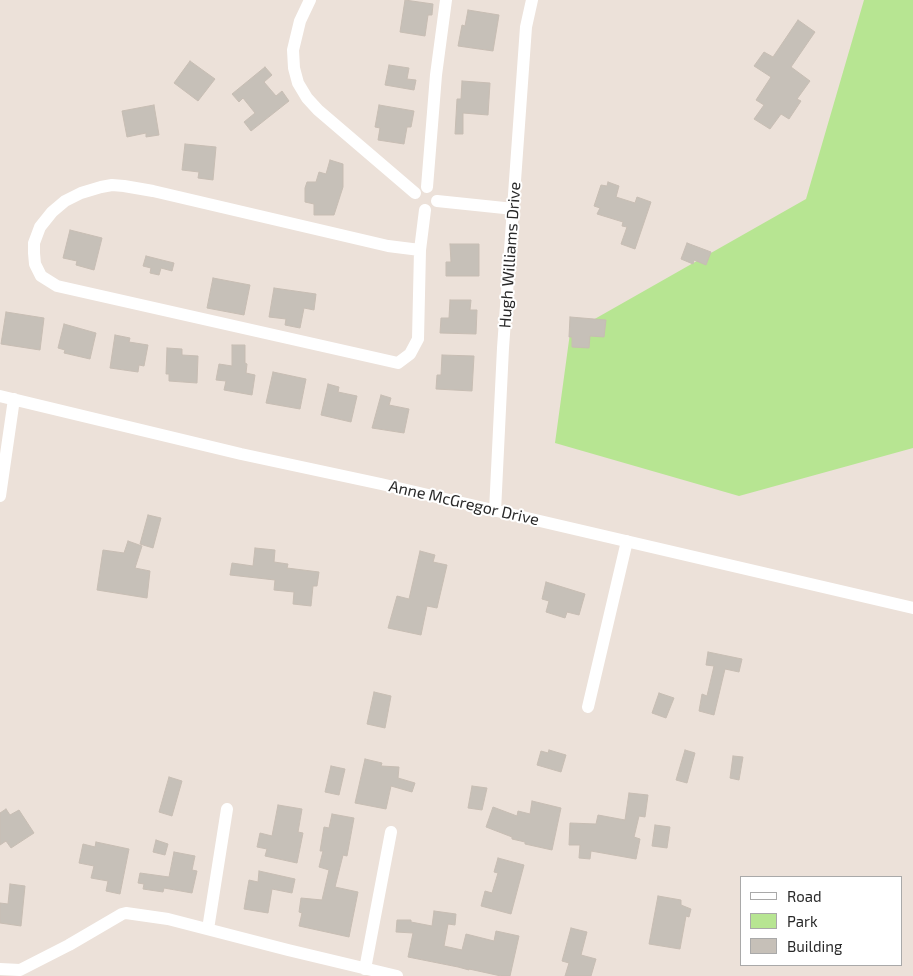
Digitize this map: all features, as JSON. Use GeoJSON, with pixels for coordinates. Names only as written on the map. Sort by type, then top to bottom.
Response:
{"type":"FeatureCollection","features":[{"type":"Feature","properties":{"kind":"street"},"geometry":{"type":"LineString","coordinates":[[310,0],[300,22],[293,50],[294,68],[298,83],[307,98],[318,110],[421,190],[436,193],[437,201],[435,206],[425,210],[414,202],[421,190],[446,0]]}},
{"type":"Feature","properties":{"kind":"street","name":"Hugh Williams Drive"},"geometry":{"type":"LineString","coordinates":[[495,510],[503,348],[526,27],[532,0]]}},
{"type":"Feature","properties":{"kind":"street"},"geometry":{"type":"LineString","coordinates":[[420,250],[388,246],[153,191],[112,185],[81,193],[65,201],[52,212],[40,228],[34,242],[35,264],[41,276],[57,286],[398,363],[410,354],[418,339],[420,250],[425,210]]}},
{"type":"Feature","properties":{"kind":"street"},"geometry":{"type":"LineString","coordinates":[[437,201],[514,209]]}},
{"type":"Feature","properties":{"kind":"street","name":"Anne McGregor Drive"},"geometry":{"type":"LineString","coordinates":[[0,396],[241,454],[495,510],[913,608]]}},
{"type":"Feature","properties":{"kind":"street"},"geometry":{"type":"LineString","coordinates":[[0,496],[14,399]]}},
{"type":"Feature","properties":{"kind":"street"},"geometry":{"type":"LineString","coordinates":[[588,707],[627,541]]}},
{"type":"Feature","properties":{"kind":"street"},"geometry":{"type":"LineString","coordinates":[[208,929],[227,809]]}},
{"type":"Feature","properties":{"kind":"street"},"geometry":{"type":"LineString","coordinates":[[364,969],[391,832]]}},
{"type":"Feature","properties":{"kind":"street"},"geometry":{"type":"LineString","coordinates":[[0,969],[20,970],[126,913],[168,919],[397,976]]}},
{"type":"Feature","properties":{"kind":"green space"},"geometry":{"type":"Polygon","coordinates":[[[864,0],[913,0],[913,448],[739,496],[555,443],[570,333],[806,199],[864,0]]]}},
{"type":"Feature","properties":{"kind":"building"},"geometry":{"type":"Polygon","coordinates":[[[405,0],[433,4],[432,15],[428,15],[425,36],[400,32],[405,0]]]}},
{"type":"Feature","properties":{"kind":"building"},"geometry":{"type":"Polygon","coordinates":[[[468,10],[499,15],[493,51],[458,46],[462,25],[465,26],[468,10]]]}},
{"type":"Feature","properties":{"kind":"building"},"geometry":{"type":"Polygon","coordinates":[[[798,20],[815,32],[791,67],[810,81],[797,99],[801,101],[789,119],[781,114],[770,129],[754,119],[764,105],[756,100],[771,77],[754,66],[764,52],[773,57],[798,20]]]}},
{"type":"Feature","properties":{"kind":"building"},"geometry":{"type":"Polygon","coordinates":[[[190,61],[215,79],[198,101],[174,83],[190,61]]]}},
{"type":"Feature","properties":{"kind":"building"},"geometry":{"type":"Polygon","coordinates":[[[389,65],[409,68],[407,79],[416,80],[414,90],[385,85],[389,65]]]}},
{"type":"Feature","properties":{"kind":"building"},"geometry":{"type":"Polygon","coordinates":[[[265,67],[272,75],[264,82],[276,96],[282,91],[289,101],[251,131],[244,122],[255,113],[243,98],[239,102],[232,94],[265,67]]]}},
{"type":"Feature","properties":{"kind":"building"},"geometry":{"type":"Polygon","coordinates":[[[462,81],[490,83],[488,115],[463,113],[463,134],[455,134],[457,99],[461,99],[462,81]]]}},
{"type":"Feature","properties":{"kind":"building"},"geometry":{"type":"Polygon","coordinates":[[[154,105],[159,135],[146,137],[146,133],[127,137],[122,111],[154,105]]]}},
{"type":"Feature","properties":{"kind":"building"},"geometry":{"type":"Polygon","coordinates":[[[379,105],[414,111],[411,127],[407,127],[404,144],[378,140],[380,128],[375,127],[379,105]]]}},
{"type":"Feature","properties":{"kind":"building"},"geometry":{"type":"Polygon","coordinates":[[[185,144],[216,147],[213,180],[198,178],[199,172],[182,170],[185,144]]]}},
{"type":"Feature","properties":{"kind":"building"},"geometry":{"type":"Polygon","coordinates":[[[330,160],[343,164],[343,187],[334,215],[314,215],[314,204],[305,202],[305,188],[307,182],[316,182],[319,172],[326,174],[330,160]]]}},
{"type":"Feature","properties":{"kind":"building"},"geometry":{"type":"Polygon","coordinates":[[[608,182],[619,186],[616,197],[635,203],[637,197],[651,202],[635,249],[621,244],[627,227],[622,226],[623,222],[597,214],[600,208],[594,206],[601,185],[607,186],[608,182]]]}},
{"type":"Feature","properties":{"kind":"building"},"geometry":{"type":"Polygon","coordinates":[[[70,230],[102,238],[94,270],[76,265],[77,261],[63,258],[70,230]]]}},
{"type":"Feature","properties":{"kind":"building"},"geometry":{"type":"Polygon","coordinates":[[[687,243],[711,252],[706,265],[694,260],[693,264],[681,259],[687,243]]]}},
{"type":"Feature","properties":{"kind":"building"},"geometry":{"type":"Polygon","coordinates":[[[450,244],[479,244],[479,276],[446,276],[446,262],[451,262],[450,244]]]}},
{"type":"Feature","properties":{"kind":"building"},"geometry":{"type":"Polygon","coordinates":[[[146,256],[174,263],[172,271],[161,268],[159,275],[150,273],[151,268],[143,266],[146,256]]]}},
{"type":"Feature","properties":{"kind":"building"},"geometry":{"type":"Polygon","coordinates":[[[213,278],[250,285],[244,315],[207,308],[213,278]]]}},
{"type":"Feature","properties":{"kind":"building"},"geometry":{"type":"Polygon","coordinates":[[[274,288],[316,294],[314,310],[304,308],[300,328],[285,325],[286,319],[269,317],[274,288]]]}},
{"type":"Feature","properties":{"kind":"building"},"geometry":{"type":"Polygon","coordinates":[[[450,300],[471,300],[470,310],[477,310],[476,334],[440,333],[441,318],[449,318],[450,300]]]}},
{"type":"Feature","properties":{"kind":"building"},"geometry":{"type":"Polygon","coordinates":[[[6,312],[44,318],[40,350],[1,344],[6,312]]]}},
{"type":"Feature","properties":{"kind":"building"},"geometry":{"type":"Polygon","coordinates":[[[570,317],[606,320],[604,337],[590,336],[589,348],[572,347],[572,337],[569,337],[570,317]]]}},
{"type":"Feature","properties":{"kind":"building"},"geometry":{"type":"Polygon","coordinates":[[[64,324],[96,333],[90,359],[64,353],[65,350],[58,348],[64,324]]]}},
{"type":"Feature","properties":{"kind":"building"},"geometry":{"type":"Polygon","coordinates":[[[115,335],[130,338],[129,342],[148,345],[144,366],[139,365],[138,372],[110,368],[115,335]]]}},
{"type":"Feature","properties":{"kind":"building"},"geometry":{"type":"Polygon","coordinates":[[[232,345],[245,345],[246,373],[255,375],[252,395],[224,390],[226,381],[216,380],[219,364],[232,366],[232,345]]]}},
{"type":"Feature","properties":{"kind":"building"},"geometry":{"type":"Polygon","coordinates":[[[167,348],[182,349],[182,355],[198,356],[197,383],[169,381],[169,374],[166,374],[167,348]]]}},
{"type":"Feature","properties":{"kind":"building"},"geometry":{"type":"Polygon","coordinates":[[[442,355],[474,356],[472,391],[436,389],[437,375],[441,375],[442,355]]]}},
{"type":"Feature","properties":{"kind":"building"},"geometry":{"type":"Polygon","coordinates":[[[273,372],[306,379],[300,409],[266,403],[273,372]]]}},
{"type":"Feature","properties":{"kind":"building"},"geometry":{"type":"Polygon","coordinates":[[[328,384],[339,387],[338,392],[357,396],[351,422],[321,415],[328,384]]]}},
{"type":"Feature","properties":{"kind":"building"},"geometry":{"type":"Polygon","coordinates":[[[381,395],[391,398],[389,405],[409,409],[404,433],[372,428],[381,395]]]}},
{"type":"Feature","properties":{"kind":"building"},"geometry":{"type":"Polygon","coordinates":[[[148,515],[161,518],[153,548],[140,544],[148,515]]]}},
{"type":"Feature","properties":{"kind":"building"},"geometry":{"type":"Polygon","coordinates":[[[128,541],[142,546],[135,568],[150,571],[147,598],[97,590],[103,550],[124,553],[128,541]]]}},
{"type":"Feature","properties":{"kind":"building"},"geometry":{"type":"Polygon","coordinates":[[[255,548],[275,550],[274,562],[288,564],[287,568],[319,572],[317,586],[313,586],[311,606],[293,604],[294,592],[274,590],[275,580],[230,575],[232,563],[253,566],[255,548]]]}},
{"type":"Feature","properties":{"kind":"building"},"geometry":{"type":"Polygon","coordinates":[[[420,551],[435,555],[433,562],[447,565],[437,608],[427,606],[421,635],[388,628],[397,596],[409,599],[420,551]]]}},
{"type":"Feature","properties":{"kind":"building"},"geometry":{"type":"Polygon","coordinates":[[[546,582],[585,594],[579,615],[567,612],[565,618],[546,612],[549,601],[542,599],[546,582]]]}},
{"type":"Feature","properties":{"kind":"building"},"geometry":{"type":"Polygon","coordinates":[[[708,652],[742,659],[739,672],[725,669],[714,715],[699,711],[702,694],[707,696],[714,666],[706,665],[708,652]]]}},
{"type":"Feature","properties":{"kind":"building"},"geometry":{"type":"Polygon","coordinates":[[[374,692],[391,696],[385,728],[367,724],[374,692]]]}},
{"type":"Feature","properties":{"kind":"building"},"geometry":{"type":"Polygon","coordinates":[[[659,693],[674,698],[666,718],[652,713],[659,693]]]}},
{"type":"Feature","properties":{"kind":"building"},"geometry":{"type":"Polygon","coordinates":[[[549,750],[566,755],[561,772],[537,765],[541,751],[548,753],[549,750]]]}},
{"type":"Feature","properties":{"kind":"building"},"geometry":{"type":"Polygon","coordinates":[[[685,750],[695,753],[687,783],[676,780],[685,750]]]}},
{"type":"Feature","properties":{"kind":"building"},"geometry":{"type":"Polygon","coordinates":[[[733,756],[743,757],[739,780],[730,778],[733,756]]]}},
{"type":"Feature","properties":{"kind":"building"},"geometry":{"type":"Polygon","coordinates":[[[365,759],[382,763],[381,766],[399,767],[398,778],[415,783],[412,792],[391,786],[386,809],[355,803],[365,759]]]}},
{"type":"Feature","properties":{"kind":"building"},"geometry":{"type":"Polygon","coordinates":[[[331,766],[345,769],[339,795],[325,792],[331,766]]]}},
{"type":"Feature","properties":{"kind":"building"},"geometry":{"type":"Polygon","coordinates":[[[169,777],[182,781],[172,816],[159,812],[169,777]]]}},
{"type":"Feature","properties":{"kind":"building"},"geometry":{"type":"Polygon","coordinates":[[[472,786],[487,788],[482,810],[468,808],[472,786]]]}},
{"type":"Feature","properties":{"kind":"building"},"geometry":{"type":"Polygon","coordinates":[[[629,793],[648,795],[645,817],[639,816],[634,837],[640,839],[636,859],[591,851],[590,859],[579,858],[580,845],[569,845],[570,823],[596,824],[598,815],[625,820],[629,793]]]}},
{"type":"Feature","properties":{"kind":"building"},"geometry":{"type":"Polygon","coordinates":[[[532,801],[561,808],[552,850],[525,844],[525,842],[512,839],[512,837],[486,827],[493,807],[517,816],[518,811],[530,814],[532,801]]]}},
{"type":"Feature","properties":{"kind":"building"},"geometry":{"type":"Polygon","coordinates":[[[278,805],[302,809],[298,832],[303,833],[297,863],[265,856],[267,849],[257,847],[260,833],[272,836],[278,805]]]}},
{"type":"Feature","properties":{"kind":"building"},"geometry":{"type":"Polygon","coordinates":[[[6,809],[10,815],[19,810],[34,833],[11,848],[6,841],[0,845],[0,813],[6,809]]]}},
{"type":"Feature","properties":{"kind":"building"},"geometry":{"type":"Polygon","coordinates":[[[332,814],[354,818],[347,856],[343,855],[335,887],[358,892],[349,937],[299,926],[302,913],[299,912],[301,898],[322,900],[329,870],[319,867],[323,851],[320,851],[324,827],[329,828],[332,814]]]}},
{"type":"Feature","properties":{"kind":"building"},"geometry":{"type":"Polygon","coordinates":[[[655,825],[670,827],[667,848],[652,846],[655,825]]]}},
{"type":"Feature","properties":{"kind":"building"},"geometry":{"type":"Polygon","coordinates":[[[156,840],[168,844],[165,855],[153,852],[156,840]]]}},
{"type":"Feature","properties":{"kind":"building"},"geometry":{"type":"Polygon","coordinates":[[[96,842],[129,849],[120,894],[106,891],[108,881],[91,878],[94,866],[79,863],[83,844],[95,847],[96,842]]]}},
{"type":"Feature","properties":{"kind":"building"},"geometry":{"type":"Polygon","coordinates":[[[174,852],[195,856],[192,870],[197,871],[192,893],[164,888],[163,892],[143,889],[144,884],[138,883],[140,873],[169,877],[174,852]]]}},
{"type":"Feature","properties":{"kind":"building"},"geometry":{"type":"Polygon","coordinates":[[[498,858],[524,865],[511,914],[481,906],[485,891],[492,893],[498,873],[494,872],[498,858]]]}},
{"type":"Feature","properties":{"kind":"building"},"geometry":{"type":"Polygon","coordinates":[[[259,871],[295,879],[292,893],[272,889],[268,913],[244,909],[249,880],[258,882],[259,871]]]}},
{"type":"Feature","properties":{"kind":"building"},"geometry":{"type":"Polygon","coordinates":[[[10,884],[25,886],[21,926],[0,923],[0,903],[8,904],[10,884]]]}},
{"type":"Feature","properties":{"kind":"building"},"geometry":{"type":"Polygon","coordinates":[[[658,896],[681,900],[681,905],[691,909],[689,917],[686,916],[680,949],[649,944],[658,896]]]}},
{"type":"Feature","properties":{"kind":"building"},"geometry":{"type":"Polygon","coordinates":[[[434,911],[456,914],[455,925],[448,924],[444,946],[462,950],[466,934],[494,941],[496,931],[519,936],[510,976],[501,976],[408,957],[413,933],[396,932],[397,920],[411,920],[411,922],[432,926],[434,911]]]}},
{"type":"Feature","properties":{"kind":"building"},"geometry":{"type":"Polygon","coordinates":[[[571,928],[587,932],[581,955],[596,959],[591,976],[565,976],[569,963],[562,961],[571,928]]]}}]}
